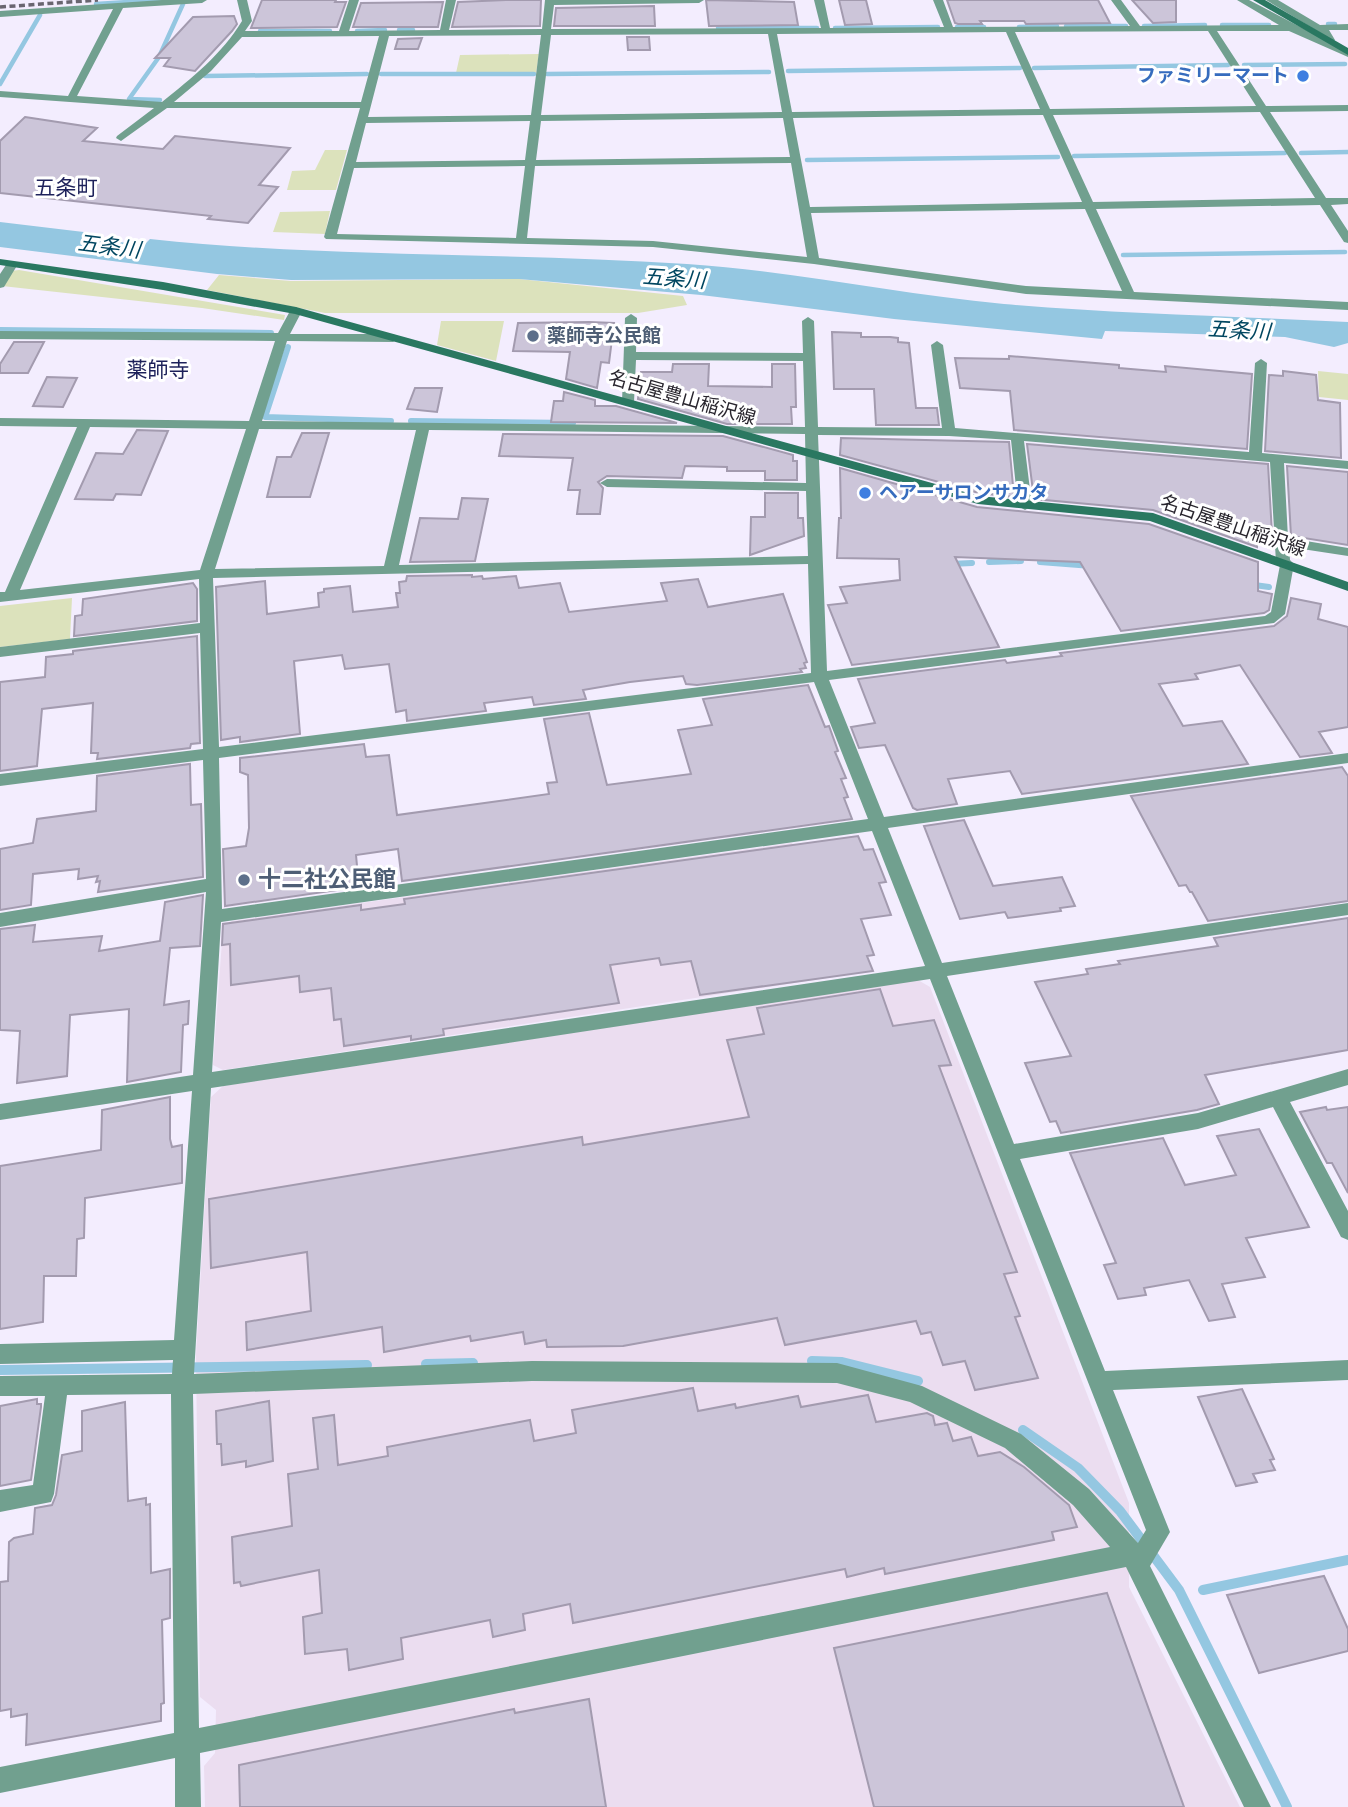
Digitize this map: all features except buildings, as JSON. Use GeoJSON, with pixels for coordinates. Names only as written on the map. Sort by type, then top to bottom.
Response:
{"type":"FeatureCollection","features":[{"type":"Feature","properties":{"kind":"main road"},"geometry":{"type":"LineString","coordinates":[[1258,0],[1348,53]]}},
{"type":"Feature","properties":{"kind":"main road","name":"名古屋豊山稲沢線"},"geometry":{"type":"LineString","coordinates":[[6,263],[163,286],[296,311],[934,490],[978,500],[1025,506],[1126,512],[1153,517],[1348,587]]}},
{"type":"Feature","properties":{"kind":"street"},"geometry":{"type":"LineString","coordinates":[[0,14],[202,0]]}},
{"type":"Feature","properties":{"kind":"street"},"geometry":{"type":"LineString","coordinates":[[121,138],[225,52],[241,34],[247,21],[242,0]]}},
{"type":"Feature","properties":{"kind":"street"},"geometry":{"type":"LineString","coordinates":[[343,33],[354,0]]}},
{"type":"Feature","properties":{"kind":"street"},"geometry":{"type":"LineString","coordinates":[[444,33],[451,0]]}},
{"type":"Feature","properties":{"kind":"street"},"geometry":{"type":"LineString","coordinates":[[819,0],[826,30]]}},
{"type":"Feature","properties":{"kind":"street"},"geometry":{"type":"LineString","coordinates":[[938,0],[949,29]]}},
{"type":"Feature","properties":{"kind":"street"},"geometry":{"type":"LineString","coordinates":[[1116,0],[1137,29]]}},
{"type":"Feature","properties":{"kind":"street"},"geometry":{"type":"LineString","coordinates":[[1242,0],[1291,28],[1348,53]]}},
{"type":"Feature","properties":{"kind":"street"},"geometry":{"type":"LineString","coordinates":[[1271,0],[1328,34],[1331,42]]}},
{"type":"Feature","properties":{"kind":"street"},"geometry":{"type":"LineString","coordinates":[[521,240],[550,1],[701,13],[772,31],[1291,28]]}},
{"type":"Feature","properties":{"kind":"street"},"geometry":{"type":"LineString","coordinates":[[71,99],[120,5]]}},
{"type":"Feature","properties":{"kind":"street"},"geometry":{"type":"LineString","coordinates":[[241,34],[547,32],[701,13]]}},
{"type":"Feature","properties":{"kind":"street"},"geometry":{"type":"LineString","coordinates":[[1319,28],[1348,27]]}},
{"type":"Feature","properties":{"kind":"street"},"geometry":{"type":"LineString","coordinates":[[1009,29],[1129,294]]}},
{"type":"Feature","properties":{"kind":"street"},"geometry":{"type":"LineString","coordinates":[[1211,29],[1348,240]]}},
{"type":"Feature","properties":{"kind":"street"},"geometry":{"type":"LineString","coordinates":[[772,31],[814,261]]}},
{"type":"Feature","properties":{"kind":"street"},"geometry":{"type":"LineString","coordinates":[[385,33],[330,237],[653,244],[814,261],[1027,290],[1348,306]]}},
{"type":"Feature","properties":{"kind":"street"},"geometry":{"type":"LineString","coordinates":[[0,94],[162,105],[365,105]]}},
{"type":"Feature","properties":{"kind":"street"},"geometry":{"type":"LineString","coordinates":[[362,120],[1348,108]]}},
{"type":"Feature","properties":{"kind":"street"},"geometry":{"type":"LineString","coordinates":[[351,165],[796,160]]}},
{"type":"Feature","properties":{"kind":"street"},"geometry":{"type":"LineString","coordinates":[[806,210],[1348,201]]}},
{"type":"Feature","properties":{"kind":"street"},"geometry":{"type":"LineString","coordinates":[[0,284],[6,263]]}},
{"type":"Feature","properties":{"kind":"street"},"geometry":{"type":"LineString","coordinates":[[188,1807],[182,1384],[215,884],[206,574],[282,338],[296,311]]}},
{"type":"Feature","properties":{"kind":"street"},"geometry":{"type":"LineString","coordinates":[[628,402],[631,318]]}},
{"type":"Feature","properties":{"kind":"street"},"geometry":{"type":"LineString","coordinates":[[0,1780],[1134,1560],[1158,1532],[819,675],[808,321]]}},
{"type":"Feature","properties":{"kind":"street"},"geometry":{"type":"LineString","coordinates":[[0,335],[393,338]]}},
{"type":"Feature","properties":{"kind":"street"},"geometry":{"type":"LineString","coordinates":[[937,345],[949,432]]}},
{"type":"Feature","properties":{"kind":"street"},"geometry":{"type":"LineString","coordinates":[[629,356],[808,357]]}},
{"type":"Feature","properties":{"kind":"street"},"geometry":{"type":"LineString","coordinates":[[1255,456],[1261,363]]}},
{"type":"Feature","properties":{"kind":"street"},"geometry":{"type":"LineString","coordinates":[[0,422],[949,432],[1348,465]]}},
{"type":"Feature","properties":{"kind":"street"},"geometry":{"type":"LineString","coordinates":[[6,596],[85,423]]}},
{"type":"Feature","properties":{"kind":"street"},"geometry":{"type":"LineString","coordinates":[[391,568],[424,427]]}},
{"type":"Feature","properties":{"kind":"street"},"geometry":{"type":"LineString","coordinates":[[1017,437],[1025,506]]}},
{"type":"Feature","properties":{"kind":"street"},"geometry":{"type":"LineString","coordinates":[[0,780],[1269,620],[1278,614],[1285,563],[1281,541],[1277,458]]}},
{"type":"Feature","properties":{"kind":"street"},"geometry":{"type":"LineString","coordinates":[[607,483],[814,487]]}},
{"type":"Feature","properties":{"kind":"street"},"geometry":{"type":"LineString","coordinates":[[1281,541],[1348,552]]}},
{"type":"Feature","properties":{"kind":"street"},"geometry":{"type":"LineString","coordinates":[[6,596],[206,574],[816,560]]}},
{"type":"Feature","properties":{"kind":"street"},"geometry":{"type":"LineString","coordinates":[[0,652],[209,627]]}},
{"type":"Feature","properties":{"kind":"street"},"geometry":{"type":"LineString","coordinates":[[213,917],[1348,758]]}},
{"type":"Feature","properties":{"kind":"street"},"geometry":{"type":"LineString","coordinates":[[0,920],[215,884]]}},
{"type":"Feature","properties":{"kind":"street"},"geometry":{"type":"LineString","coordinates":[[0,1112],[1348,909]]}},
{"type":"Feature","properties":{"kind":"street"},"geometry":{"type":"LineString","coordinates":[[1007,1153],[1198,1121],[1348,1077]]}},
{"type":"Feature","properties":{"kind":"street"},"geometry":{"type":"LineString","coordinates":[[1278,1097],[1348,1231]]}},
{"type":"Feature","properties":{"kind":"street"},"geometry":{"type":"LineString","coordinates":[[0,1354],[184,1350]]}},
{"type":"Feature","properties":{"kind":"street"},"geometry":{"type":"LineString","coordinates":[[1098,1381],[1348,1370]]}},
{"type":"Feature","properties":{"kind":"street"},"geometry":{"type":"LineString","coordinates":[[0,1386],[182,1384],[532,1371],[837,1373],[914,1393],[1013,1441],[1081,1497],[1134,1560],[1258,1807]]}},
{"type":"Feature","properties":{"kind":"street"},"geometry":{"type":"LineString","coordinates":[[0,1501],[43,1494],[57,1386]]}},
{"type":"Feature","properties":{"kind":"shaded area"},"geometry":{"type":"Polygon","coordinates":[[[792,843],[840,976],[223,1070],[213,1065],[223,927],[232,921],[792,843]]]}},
{"type":"Feature","properties":{"kind":"shaded area"},"geometry":{"type":"Polygon","coordinates":[[[918,980],[930,987],[1129,1503],[1129,1587],[1240,1807],[205,1807],[204,1766],[215,1753],[216,1710],[200,1697],[196,1355],[211,1097],[223,1086],[918,980]]]}},
{"type":"Feature","properties":{"kind":"green space"},"geometry":{"type":"Polygon","coordinates":[[[539,54],[536,73],[456,73],[460,55],[539,54]]]}},
{"type":"Feature","properties":{"kind":"green space"},"geometry":{"type":"Polygon","coordinates":[[[325,150],[347,150],[336,190],[287,190],[292,171],[315,170],[325,150]]]}},
{"type":"Feature","properties":{"kind":"green space"},"geometry":{"type":"Polygon","coordinates":[[[330,211],[325,234],[273,232],[280,212],[330,211]]]}},
{"type":"Feature","properties":{"kind":"green space"},"geometry":{"type":"Polygon","coordinates":[[[19,270],[285,315],[284,320],[2,286],[11,271],[19,270]]]}},
{"type":"Feature","properties":{"kind":"green space"},"geometry":{"type":"Polygon","coordinates":[[[219,275],[291,281],[519,279],[683,296],[687,305],[638,313],[325,313],[207,290],[219,275]]]}},
{"type":"Feature","properties":{"kind":"green space"},"geometry":{"type":"Polygon","coordinates":[[[441,321],[504,321],[496,361],[437,345],[441,321]]]}},
{"type":"Feature","properties":{"kind":"green space"},"geometry":{"type":"Polygon","coordinates":[[[1318,371],[1348,374],[1348,400],[1319,397],[1318,371]]]}},
{"type":"Feature","properties":{"kind":"green space"},"geometry":{"type":"Polygon","coordinates":[[[72,598],[70,639],[0,647],[0,606],[72,598]]]}},
{"type":"Feature","properties":{"kind":"water","name":"五条川"},"geometry":{"type":"Polygon","coordinates":[[[0,222],[92,233],[87,238],[144,245],[150,239],[284,249],[687,264],[1004,304],[1133,313],[1348,322],[1348,343],[1334,347],[1285,337],[1105,331],[1102,339],[894,319],[701,295],[519,279],[291,280],[217,274],[0,247],[0,222]]]}},
{"type":"Feature","properties":{"kind":"waterway"},"geometry":{"type":"LineString","coordinates":[[96,4],[160,0]]}},
{"type":"Feature","properties":{"kind":"waterway"},"geometry":{"type":"LineString","coordinates":[[160,100],[129,99],[159,57],[183,4]]}},
{"type":"Feature","properties":{"kind":"waterway"},"geometry":{"type":"LineString","coordinates":[[0,84],[40,15]]}},
{"type":"Feature","properties":{"kind":"waterway"},"geometry":{"type":"LineString","coordinates":[[1328,24],[1335,24]]}},
{"type":"Feature","properties":{"kind":"waterway"},"geometry":{"type":"LineString","coordinates":[[1144,26],[1205,25]]}},
{"type":"Feature","properties":{"kind":"waterway"},"geometry":{"type":"LineString","coordinates":[[1222,25],[1269,25]]}},
{"type":"Feature","properties":{"kind":"waterway"},"geometry":{"type":"LineString","coordinates":[[1019,27],[1057,26]]}},
{"type":"Feature","properties":{"kind":"waterway"},"geometry":{"type":"LineString","coordinates":[[1066,26],[1126,26]]}},
{"type":"Feature","properties":{"kind":"waterway"},"geometry":{"type":"LineString","coordinates":[[835,28],[938,27]]}},
{"type":"Feature","properties":{"kind":"waterway"},"geometry":{"type":"LineString","coordinates":[[957,27],[984,27]]}},
{"type":"Feature","properties":{"kind":"waterway"},"geometry":{"type":"LineString","coordinates":[[718,28],[817,28]]}},
{"type":"Feature","properties":{"kind":"waterway"},"geometry":{"type":"LineString","coordinates":[[357,31],[385,30]]}},
{"type":"Feature","properties":{"kind":"waterway"},"geometry":{"type":"LineString","coordinates":[[399,30],[413,30]]}},
{"type":"Feature","properties":{"kind":"waterway"},"geometry":{"type":"LineString","coordinates":[[260,31],[330,31]]}},
{"type":"Feature","properties":{"kind":"waterway"},"geometry":{"type":"LineString","coordinates":[[1244,65],[1345,64]]}},
{"type":"Feature","properties":{"kind":"waterway"},"geometry":{"type":"LineString","coordinates":[[1034,68],[1228,65]]}},
{"type":"Feature","properties":{"kind":"waterway"},"geometry":{"type":"LineString","coordinates":[[788,71],[1020,68]]}},
{"type":"Feature","properties":{"kind":"waterway"},"geometry":{"type":"LineString","coordinates":[[547,74],[769,72]]}},
{"type":"Feature","properties":{"kind":"waterway"},"geometry":{"type":"LineString","coordinates":[[205,76],[367,74]]}},
{"type":"Feature","properties":{"kind":"waterway"},"geometry":{"type":"LineString","coordinates":[[381,74],[534,74]]}},
{"type":"Feature","properties":{"kind":"waterway"},"geometry":{"type":"LineString","coordinates":[[1301,153],[1348,152]]}},
{"type":"Feature","properties":{"kind":"waterway"},"geometry":{"type":"LineString","coordinates":[[1074,156],[1285,153]]}},
{"type":"Feature","properties":{"kind":"waterway"},"geometry":{"type":"LineString","coordinates":[[807,160],[1058,157]]}},
{"type":"Feature","properties":{"kind":"waterway"},"geometry":{"type":"LineString","coordinates":[[1123,255],[1345,252]]}},
{"type":"Feature","properties":{"kind":"waterway"},"geometry":{"type":"LineString","coordinates":[[0,330],[271,333]]}},
{"type":"Feature","properties":{"kind":"waterway"},"geometry":{"type":"LineString","coordinates":[[288,347],[265,417],[391,421]]}},
{"type":"Feature","properties":{"kind":"waterway"},"geometry":{"type":"LineString","coordinates":[[411,421],[573,423]]}},
{"type":"Feature","properties":{"kind":"waterway"},"geometry":{"type":"LineString","coordinates":[[989,562],[1021,561]]}},
{"type":"Feature","properties":{"kind":"waterway"},"geometry":{"type":"LineString","coordinates":[[1040,562],[1092,566]]}},
{"type":"Feature","properties":{"kind":"waterway"},"geometry":{"type":"LineString","coordinates":[[950,564],[972,563]]}},
{"type":"Feature","properties":{"kind":"waterway"},"geometry":{"type":"LineString","coordinates":[[1247,584],[1269,587]]}},
{"type":"Feature","properties":{"kind":"waterway"},"geometry":{"type":"LineString","coordinates":[[812,1361],[842,1362],[918,1381]]}},
{"type":"Feature","properties":{"kind":"waterway"},"geometry":{"type":"LineString","coordinates":[[426,1364],[473,1363]]}},
{"type":"Feature","properties":{"kind":"waterway"},"geometry":{"type":"LineString","coordinates":[[0,1370],[367,1365]]}},
{"type":"Feature","properties":{"kind":"waterway"},"geometry":{"type":"LineString","coordinates":[[1023,1430],[1078,1468],[1120,1511],[1179,1590],[1287,1807]]}},
{"type":"Feature","properties":{"kind":"waterway"},"geometry":{"type":"LineString","coordinates":[[1203,1590],[1348,1560]]}},
{"type":"Feature","properties":{"kind":"railway"},"geometry":{"type":"LineString","coordinates":[[0,7],[98,0]]}},
{"type":"Feature","properties":{"kind":"place","name":"ファミリーマート"},"geometry":{"type":"Point","coordinates":[1303,76]}},
{"type":"Feature","properties":{"kind":"place","name":"薬師寺公民館"},"geometry":{"type":"Point","coordinates":[533,336]}},
{"type":"Feature","properties":{"kind":"place","name":"ヘアーサロンサカタ"},"geometry":{"type":"Point","coordinates":[865,493]}},
{"type":"Feature","properties":{"kind":"place","name":"十二社公民館"},"geometry":{"type":"Point","coordinates":[244,880]}},
{"type":"Feature","properties":{"kind":"district","name":"五条町"},"geometry":{"type":"Point","coordinates":[66,188]}},
{"type":"Feature","properties":{"kind":"district","name":"薬師寺"},"geometry":{"type":"Point","coordinates":[158,370]}}]}
